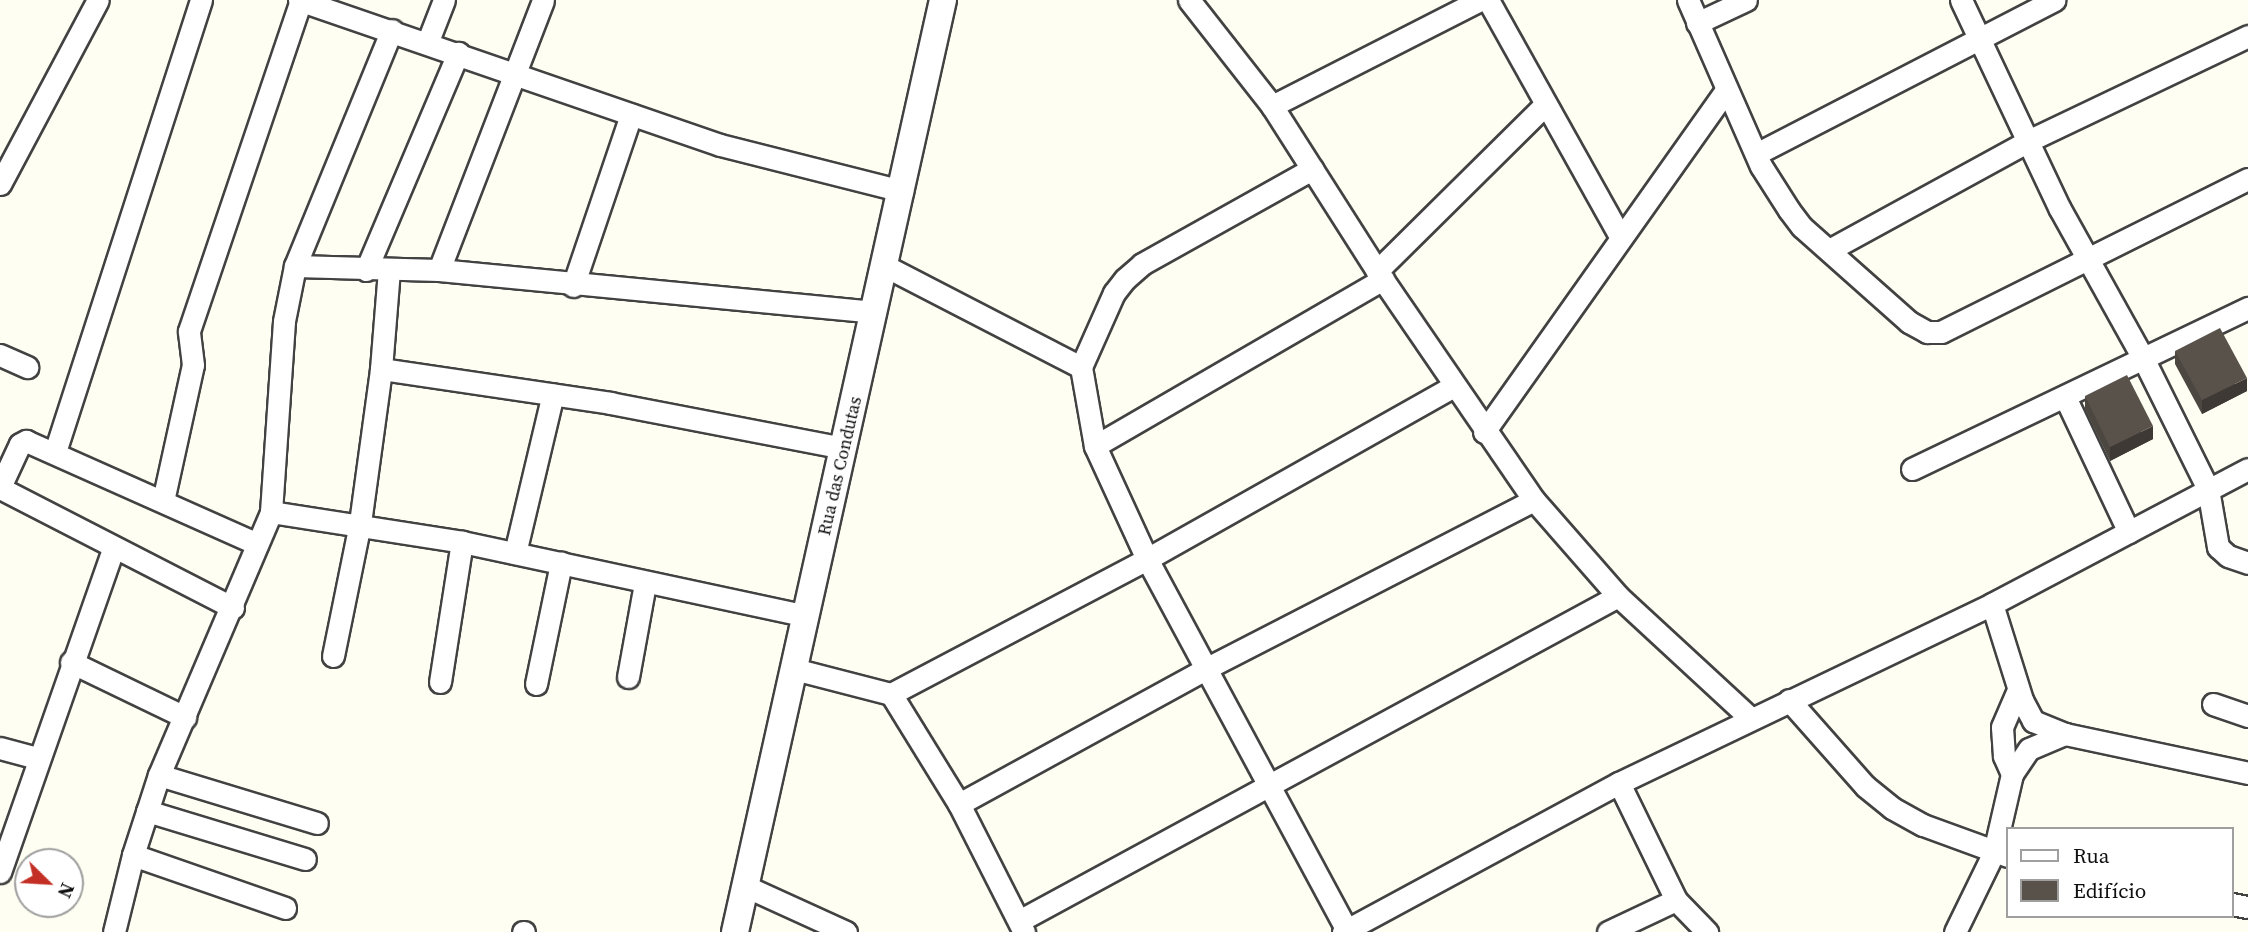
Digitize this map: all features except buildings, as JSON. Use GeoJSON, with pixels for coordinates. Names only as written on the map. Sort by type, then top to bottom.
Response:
{"type":"FeatureCollection","features":[{"type":"Feature","properties":{"kind":"street"},"geometry":{"type":"LineString","coordinates":[[0,184],[98,0]]}},
{"type":"Feature","properties":{"kind":"street"},"geometry":{"type":"LineString","coordinates":[[55,452],[201,0]]}},
{"type":"Feature","properties":{"kind":"street"},"geometry":{"type":"LineString","coordinates":[[163,501],[193,365],[189,331],[300,0],[337,6],[392,30],[720,145],[902,191]]}},
{"type":"Feature","properties":{"kind":"street"},"geometry":{"type":"LineString","coordinates":[[428,41],[444,0]]}},
{"type":"Feature","properties":{"kind":"street"},"geometry":{"type":"LineString","coordinates":[[439,270],[543,0]]}},
{"type":"Feature","properties":{"kind":"street"},"geometry":{"type":"LineString","coordinates":[[1189,0],[1272,106],[1484,432],[1534,500],[1618,596],[1750,718]]}},
{"type":"Feature","properties":{"kind":"street"},"geometry":{"type":"LineString","coordinates":[[1272,106],[1480,0]]}},
{"type":"Feature","properties":{"kind":"street"},"geometry":{"type":"LineString","coordinates":[[1488,0],[1544,106],[1620,236]]}},
{"type":"Feature","properties":{"kind":"street"},"geometry":{"type":"LineString","coordinates":[[1688,0],[1725,91],[1756,154],[1802,227],[1830,249],[1909,322],[1927,332],[1941,332],[2248,179]]}},
{"type":"Feature","properties":{"kind":"street"},"geometry":{"type":"LineString","coordinates":[[1697,23],[1746,0]]}},
{"type":"Feature","properties":{"kind":"street"},"geometry":{"type":"LineString","coordinates":[[1961,0],[2087,258],[2144,360],[2208,489],[2218,547],[2228,556],[2248,563]]}},
{"type":"Feature","properties":{"kind":"street"},"geometry":{"type":"LineString","coordinates":[[1756,154],[2055,0]]}},
{"type":"Feature","properties":{"kind":"street","name":"Rua das Condutas"},"geometry":{"type":"LineString","coordinates":[[735,932],[902,191],[938,1]]}},
{"type":"Feature","properties":{"kind":"street"},"geometry":{"type":"LineString","coordinates":[[114,932],[132,855],[159,775],[233,608],[271,512],[284,321],[295,266],[392,30]]}},
{"type":"Feature","properties":{"kind":"street"},"geometry":{"type":"LineString","coordinates":[[1830,249],[2028,141],[2248,36]]}},
{"type":"Feature","properties":{"kind":"street"},"geometry":{"type":"LineString","coordinates":[[366,270],[458,53]]}},
{"type":"Feature","properties":{"kind":"street"},"geometry":{"type":"LineString","coordinates":[[1484,432],[1725,91]]}},
{"type":"Feature","properties":{"kind":"street"},"geometry":{"type":"LineString","coordinates":[[1095,446],[1380,275],[1544,106]]}},
{"type":"Feature","properties":{"kind":"street"},"geometry":{"type":"LineString","coordinates":[[573,286],[631,115]]}},
{"type":"Feature","properties":{"kind":"street"},"geometry":{"type":"LineString","coordinates":[[1312,169],[1142,264],[1114,293],[1082,367],[1095,446],[1147,559],[1209,667],[1267,784],[1346,931],[1619,783],[1789,699],[1992,604],[2248,469]]}},
{"type":"Feature","properties":{"kind":"street"},"geometry":{"type":"LineString","coordinates":[[885,265],[1082,367]]}},
{"type":"Feature","properties":{"kind":"street"},"geometry":{"type":"LineString","coordinates":[[295,266],[439,270],[573,286],[874,312]]}},
{"type":"Feature","properties":{"kind":"street"},"geometry":{"type":"LineString","coordinates":[[333,656],[360,523],[382,369],[389,270]]}},
{"type":"Feature","properties":{"kind":"street"},"geometry":{"type":"LineString","coordinates":[[1912,469],[2066,399],[2248,308]]}},
{"type":"Feature","properties":{"kind":"street"},"geometry":{"type":"LineString","coordinates":[[0,355],[27,367]]}},
{"type":"Feature","properties":{"kind":"street"},"geometry":{"type":"LineString","coordinates":[[382,369],[553,394],[844,448]]}},
{"type":"Feature","properties":{"kind":"street"},"geometry":{"type":"LineString","coordinates":[[794,669],[891,694],[1147,559],[1454,386]]}},
{"type":"Feature","properties":{"kind":"street"},"geometry":{"type":"LineString","coordinates":[[514,553],[553,394]]}},
{"type":"Feature","properties":{"kind":"street"},"geometry":{"type":"LineString","coordinates":[[2066,399],[2129,532]]}},
{"type":"Feature","properties":{"kind":"street"},"geometry":{"type":"LineString","coordinates":[[233,608],[113,549],[0,488],[20,444],[55,452],[257,544]]}},
{"type":"Feature","properties":{"kind":"street"},"geometry":{"type":"LineString","coordinates":[[959,804],[1209,667],[1534,500]]}},
{"type":"Feature","properties":{"kind":"street"},"geometry":{"type":"LineString","coordinates":[[271,512],[360,523],[462,542],[806,616]]}},
{"type":"Feature","properties":{"kind":"street"},"geometry":{"type":"LineString","coordinates":[[440,682],[462,542]]}},
{"type":"Feature","properties":{"kind":"street"},"geometry":{"type":"LineString","coordinates":[[0,872],[113,549]]}},
{"type":"Feature","properties":{"kind":"street"},"geometry":{"type":"LineString","coordinates":[[536,684],[561,563]]}},
{"type":"Feature","properties":{"kind":"street"},"geometry":{"type":"LineString","coordinates":[[628,677],[645,583]]}},
{"type":"Feature","properties":{"kind":"street"},"geometry":{"type":"LineString","coordinates":[[891,694],[959,804],[1021,927],[1267,784],[1618,596]]}},
{"type":"Feature","properties":{"kind":"street"},"geometry":{"type":"LineString","coordinates":[[1992,604],[2018,690],[2033,721],[2065,734],[2248,773]]}},
{"type":"Feature","properties":{"kind":"street"},"geometry":{"type":"LineString","coordinates":[[71,663],[185,717]]}},
{"type":"Feature","properties":{"kind":"street"},"geometry":{"type":"LineString","coordinates":[[2012,774],[2004,756],[2002,727],[2018,690]]}},
{"type":"Feature","properties":{"kind":"street"},"geometry":{"type":"LineString","coordinates":[[1789,699],[1865,786],[1892,808],[2001,854]]}},
{"type":"Feature","properties":{"kind":"street"},"geometry":{"type":"LineString","coordinates":[[2213,704],[2248,716]]}},
{"type":"Feature","properties":{"kind":"street"},"geometry":{"type":"LineString","coordinates":[[1958,931],[2001,854],[2012,774],[2029,749],[2065,734]]}},
{"type":"Feature","properties":{"kind":"street"},"geometry":{"type":"LineString","coordinates":[[0,748],[38,758]]}},
{"type":"Feature","properties":{"kind":"street"},"geometry":{"type":"LineString","coordinates":[[159,775],[317,823]]}},
{"type":"Feature","properties":{"kind":"street"},"geometry":{"type":"LineString","coordinates":[[1619,783],[1676,900],[1707,932]]}},
{"type":"Feature","properties":{"kind":"street"},"geometry":{"type":"LineString","coordinates":[[147,811],[304,859]]}},
{"type":"Feature","properties":{"kind":"street"},"geometry":{"type":"LineString","coordinates":[[132,855],[285,908]]}},
{"type":"Feature","properties":{"kind":"street"},"geometry":{"type":"LineString","coordinates":[[745,886],[846,932]]}},
{"type":"Feature","properties":{"kind":"street"},"geometry":{"type":"LineString","coordinates":[[1608,932],[1676,900]]}}]}
